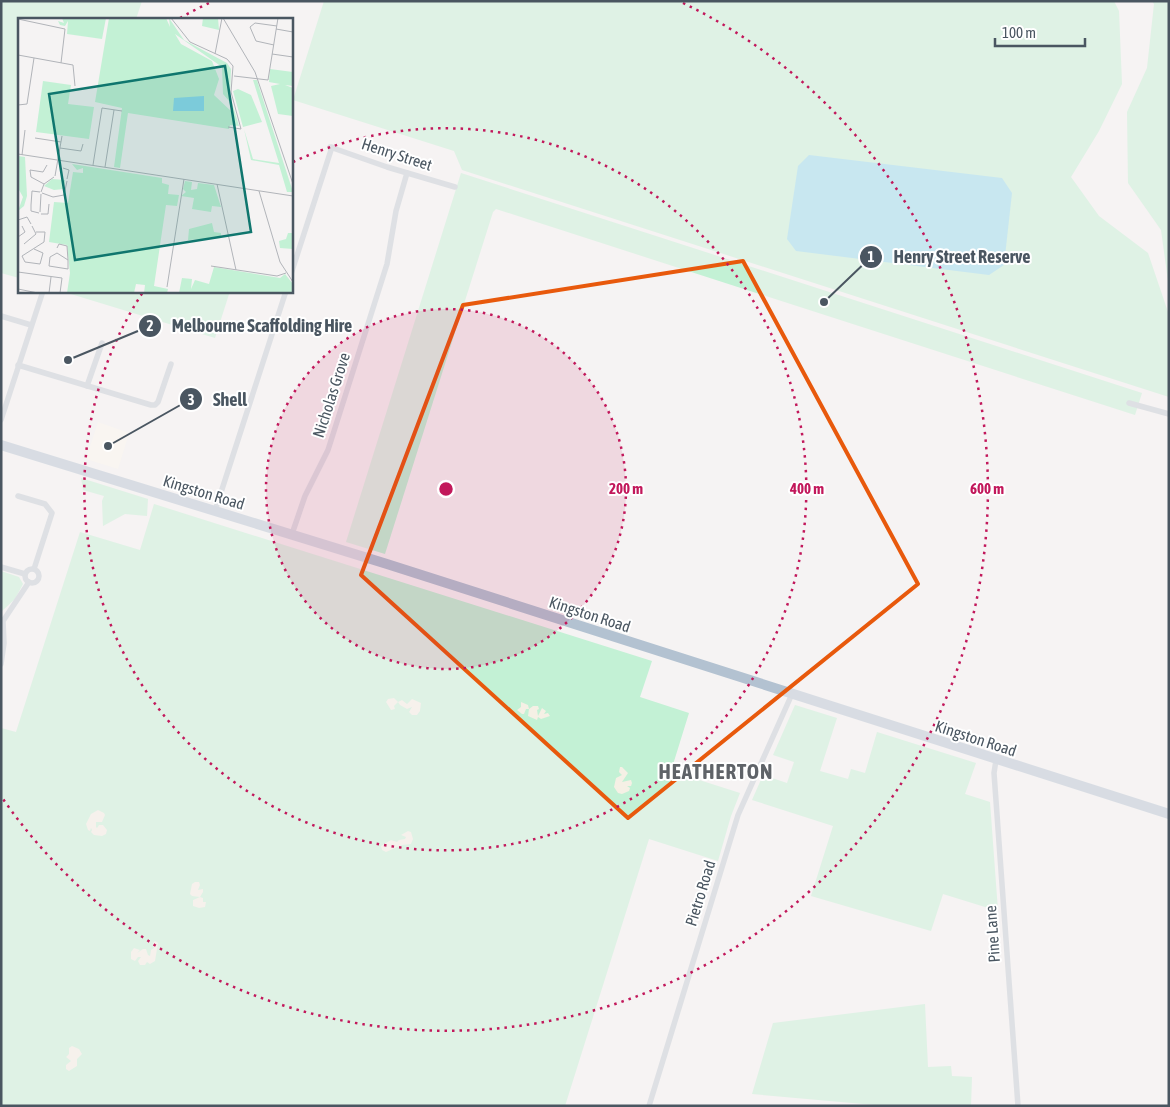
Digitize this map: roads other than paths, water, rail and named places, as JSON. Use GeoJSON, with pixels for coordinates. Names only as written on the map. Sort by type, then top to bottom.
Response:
{"type":"FeatureCollection","features":[{"type":"Feature","properties":{"kind":"main road","name":"Kingston Road"},"geometry":{"type":"LineString","coordinates":[[1,445],[292,534],[1169,814]]}},
{"type":"Feature","properties":{"kind":"street","name":"Henry Street"},"geometry":{"type":"LineString","coordinates":[[292,271],[331,147],[455,187]]}},
{"type":"Feature","properties":{"kind":"street","name":"Nicholas Grove"},"geometry":{"type":"LineString","coordinates":[[292,534],[305,496],[328,450],[337,422],[387,264],[396,211],[407,173]]}},
{"type":"Feature","properties":{"kind":"street"},"geometry":{"type":"LineString","coordinates":[[1,420],[43,292]]}},
{"type":"Feature","properties":{"kind":"street"},"geometry":{"type":"LineString","coordinates":[[215,511],[286,292]]}},
{"type":"Feature","properties":{"kind":"street"},"geometry":{"type":"LineString","coordinates":[[1,316],[31,325]]}},
{"type":"Feature","properties":{"kind":"street"},"geometry":{"type":"LineString","coordinates":[[87,386],[102,343]]}},
{"type":"Feature","properties":{"kind":"street"},"geometry":{"type":"LineString","coordinates":[[18,365],[149,405],[155,405],[159,400],[171,364]]}},
{"type":"Feature","properties":{"kind":"street"},"geometry":{"type":"LineString","coordinates":[[1129,403],[1169,414]]}},
{"type":"Feature","properties":{"kind":"street"},"geometry":{"type":"LineString","coordinates":[[18,496],[45,504],[52,513],[34,569]]}},
{"type":"Feature","properties":{"kind":"street"},"geometry":{"type":"LineString","coordinates":[[1,567],[25,574]]}},
{"type":"Feature","properties":{"kind":"street"},"geometry":{"type":"LineString","coordinates":[[25,574],[29,570],[34,569]]}},
{"type":"Feature","properties":{"kind":"street"},"geometry":{"type":"LineString","coordinates":[[1,664],[4,643],[3,621],[29,582],[34,582],[38,578],[38,574],[34,569]]}},
{"type":"Feature","properties":{"kind":"street"},"geometry":{"type":"LineString","coordinates":[[25,574],[25,578],[29,582]]}},
{"type":"Feature","properties":{"kind":"street","name":"Pietro Road"},"geometry":{"type":"LineString","coordinates":[[649,1106],[738,815],[792,694]]}},
{"type":"Feature","properties":{"kind":"street","name":"Pine Lane"},"geometry":{"type":"LineString","coordinates":[[996,760],[994,773],[1018,1106]]}},
{"type":"Feature","properties":{"kind":"water"},"geometry":{"type":"Polygon","coordinates":[[[809,155],[1002,178],[1012,193],[1004,265],[989,275],[796,251],[787,239],[798,166],[809,155]]]}},
{"type":"Feature","properties":{"kind":"place","name":"Henry Street Reserve"},"geometry":{"type":"Point","coordinates":[824,302]}},
{"type":"Feature","properties":{"kind":"place","name":"Melbourne Scaffolding Hire"},"geometry":{"type":"Point","coordinates":[68,360]}},
{"type":"Feature","properties":{"kind":"place","name":"Shell"},"geometry":{"type":"Point","coordinates":[108,446]}},
{"type":"Feature","properties":{"kind":"district","name":"HEATHERTON"},"geometry":{"type":"Point","coordinates":[716,771]}}]}
